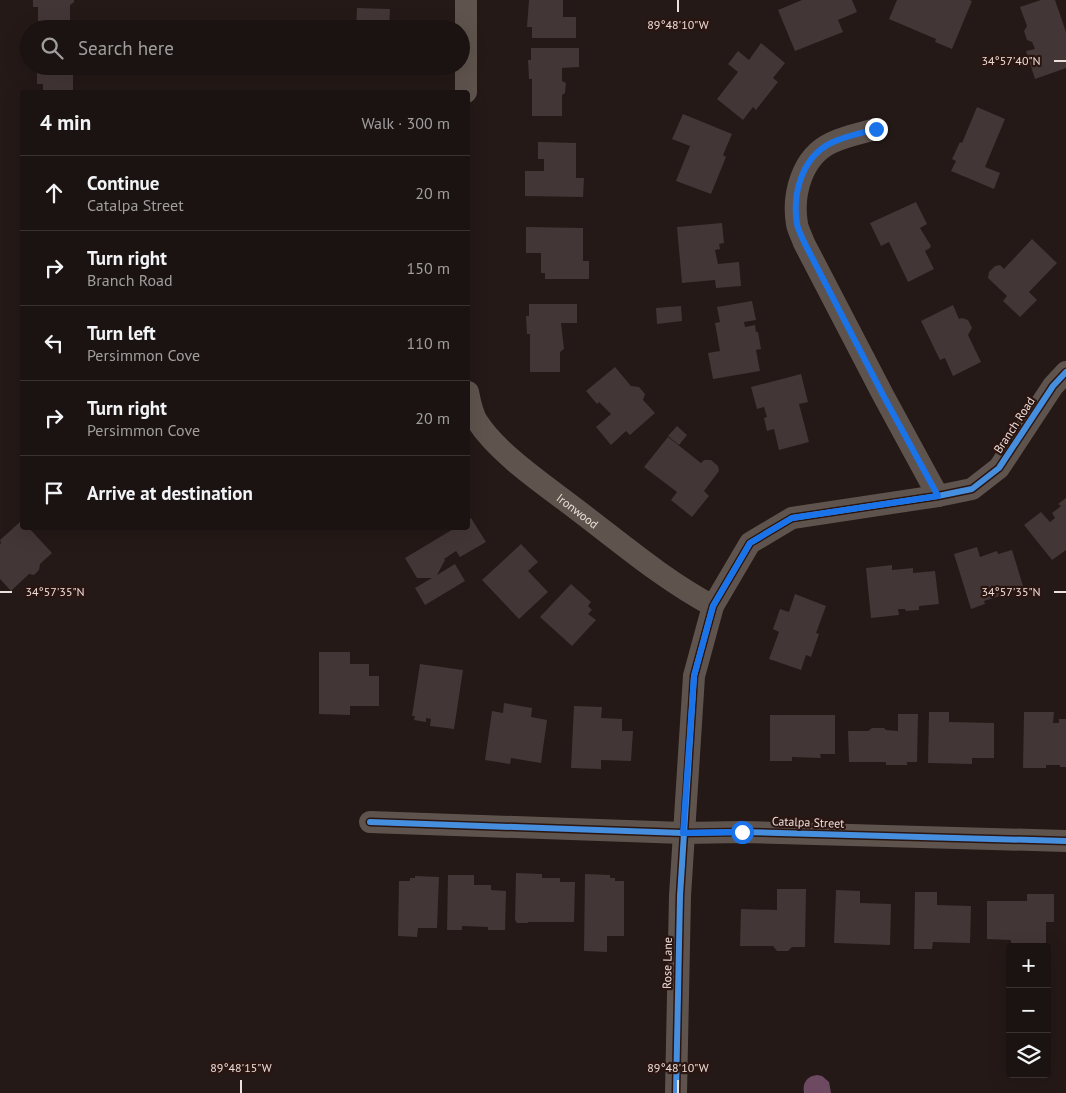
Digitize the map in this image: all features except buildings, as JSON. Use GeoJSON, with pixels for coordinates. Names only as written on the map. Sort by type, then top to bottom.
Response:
{"type":"FeatureCollection","features":[{"type":"Feature","properties":{"kind":"street"},"geometry":{"type":"LineString","coordinates":[[466,0],[466,20]]}},
{"type":"Feature","properties":{"kind":"street"},"geometry":{"type":"LineString","coordinates":[[466,75],[466,90]]}},
{"type":"Feature","properties":{"kind":"street"},"geometry":{"type":"LineString","coordinates":[[876,129],[831,143],[812,157],[797,190],[797,224],[808,251],[938,496]]}},
{"type":"Feature","properties":{"kind":"street","name":"Branch Road"},"geometry":{"type":"LineString","coordinates":[[683,833],[694,676],[713,606],[750,543],[792,518],[938,496],[972,489],[999,468],[1053,386],[1066,372]]}},
{"type":"Feature","properties":{"kind":"street","name":"Ironwood"},"geometry":{"type":"LineString","coordinates":[[470,399],[476,420],[494,443],[537,479],[652,567],[687,592],[713,606]]}},
{"type":"Feature","properties":{"kind":"street","name":"Catalpa Street"},"geometry":{"type":"LineString","coordinates":[[370,822],[683,833],[742,832],[1066,841]]}},
{"type":"Feature","properties":{"kind":"street","name":"Rose Lane"},"geometry":{"type":"LineString","coordinates":[[676,1093],[683,833]]}},
{"type":"Feature","properties":{"kind":"shaded area"},"geometry":{"type":"Polygon","coordinates":[[[822,1076],[829,1082],[831,1093],[804,1093],[806,1081],[810,1077],[822,1076]]]}},
{"type":"Feature","properties":{"kind":"cycle path"},"geometry":{"type":"LineString","coordinates":[[676,1093],[680,896],[694,676],[713,606],[750,543],[792,518],[938,496],[972,489],[999,468],[1053,386],[1066,372]]}},
{"type":"Feature","properties":{"kind":"cycle path"},"geometry":{"type":"LineString","coordinates":[[370,822],[683,833],[742,832],[1066,841]]}},
{"type":"Feature","properties":{"kind":"route"},"geometry":{"type":"LineString","coordinates":[[742,832],[683,833],[694,676],[713,606],[750,543],[792,518],[938,496],[883,395],[804,242],[797,224],[797,190],[812,157],[831,143],[876,129]]}}]}
